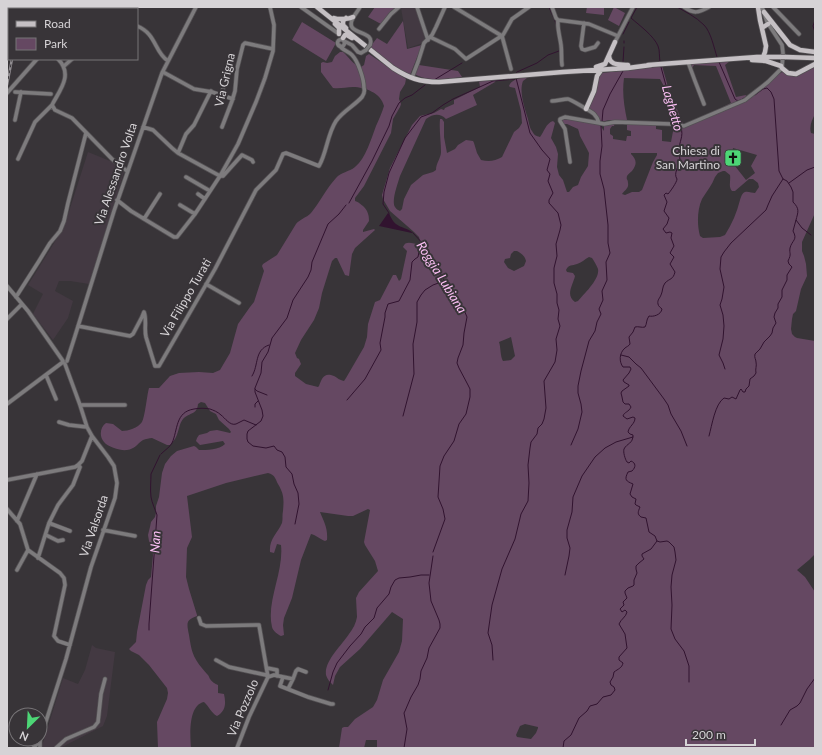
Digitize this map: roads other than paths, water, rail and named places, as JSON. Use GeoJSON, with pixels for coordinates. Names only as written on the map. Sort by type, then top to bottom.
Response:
{"type":"FeatureCollection","features":[{"type":"Feature","properties":{"kind":"main road"},"geometry":{"type":"LineString","coordinates":[[317,7],[393,68],[406,76],[428,82],[723,59],[763,57],[815,58]]}},
{"type":"Feature","properties":{"kind":"main road"},"geometry":{"type":"LineString","coordinates":[[762,8],[762,28],[766,48],[763,57]]}},
{"type":"Feature","properties":{"kind":"main road"},"geometry":{"type":"LineString","coordinates":[[762,8],[790,45],[799,50],[815,52]]}},
{"type":"Feature","properties":{"kind":"main road"},"geometry":{"type":"LineString","coordinates":[[327,15],[329,19],[339,28],[339,34]]}},
{"type":"Feature","properties":{"kind":"main road"},"geometry":{"type":"LineString","coordinates":[[327,15],[337,20],[353,17]]}},
{"type":"Feature","properties":{"kind":"main road"},"geometry":{"type":"LineString","coordinates":[[346,18],[343,21],[343,25],[360,41]]}},
{"type":"Feature","properties":{"kind":"main road"},"geometry":{"type":"LineString","coordinates":[[762,28],[768,24]]}},
{"type":"Feature","properties":{"kind":"main road"},"geometry":{"type":"LineString","coordinates":[[344,42],[345,35],[348,35],[360,44],[367,47]]}},
{"type":"Feature","properties":{"kind":"main road"},"geometry":{"type":"LineString","coordinates":[[596,67],[605,64],[616,42]]}},
{"type":"Feature","properties":{"kind":"main road"},"geometry":{"type":"LineString","coordinates":[[609,56],[612,63],[628,65]]}},
{"type":"Feature","properties":{"kind":"main road"},"geometry":{"type":"LineString","coordinates":[[723,59],[768,61],[781,67],[788,73],[796,74],[815,64]]}},
{"type":"Feature","properties":{"kind":"main road"},"geometry":{"type":"LineString","coordinates":[[563,72],[596,67],[651,65]]}},
{"type":"Feature","properties":{"kind":"main road"},"geometry":{"type":"LineString","coordinates":[[586,109],[594,91],[596,79],[602,69]]}},
{"type":"Feature","properties":{"kind":"main road"},"geometry":{"type":"LineString","coordinates":[[578,71],[592,73],[596,79]]}},
{"type":"Feature","properties":{"kind":"street","name":"Via Alessandro Volta"},"geometry":{"type":"LineString","coordinates":[[64,361],[69,354],[127,171],[163,72],[196,7]]}},
{"type":"Feature","properties":{"kind":"street"},"geometry":{"type":"LineString","coordinates":[[118,200],[131,212],[174,237],[177,237],[205,199],[238,144],[265,78],[273,50],[274,25],[270,7]]}},
{"type":"Feature","properties":{"kind":"street"},"geometry":{"type":"LineString","coordinates":[[301,7],[339,34],[344,42]]}},
{"type":"Feature","properties":{"kind":"street"},"geometry":{"type":"LineString","coordinates":[[339,34],[338,43],[344,42],[352,45],[359,52],[363,52],[367,47],[371,40],[369,37],[356,31],[352,23],[353,17],[360,7]]}},
{"type":"Feature","properties":{"kind":"street"},"geometry":{"type":"LineString","coordinates":[[379,28],[399,7]]}},
{"type":"Feature","properties":{"kind":"street"},"geometry":{"type":"LineString","coordinates":[[417,7],[429,38],[455,49],[466,59],[505,34],[512,19],[529,7]]}},
{"type":"Feature","properties":{"kind":"street"},"geometry":{"type":"LineString","coordinates":[[414,77],[423,45],[436,27],[445,7]]}},
{"type":"Feature","properties":{"kind":"street"},"geometry":{"type":"LineString","coordinates":[[454,7],[502,36],[511,69]]}},
{"type":"Feature","properties":{"kind":"street"},"geometry":{"type":"LineString","coordinates":[[552,7],[558,20],[562,48],[562,65]]}},
{"type":"Feature","properties":{"kind":"street"},"geometry":{"type":"LineString","coordinates":[[616,42],[633,7]]}},
{"type":"Feature","properties":{"kind":"street"},"geometry":{"type":"LineString","coordinates":[[684,7],[688,10],[696,12],[709,7]]}},
{"type":"Feature","properties":{"kind":"street"},"geometry":{"type":"LineString","coordinates":[[773,7],[799,34]]}},
{"type":"Feature","properties":{"kind":"street"},"geometry":{"type":"LineString","coordinates":[[570,162],[565,129],[560,119],[565,117],[604,124],[615,122],[684,126],[710,116],[746,99],[768,82],[781,67],[783,53],[780,40],[768,24],[762,8]]}},
{"type":"Feature","properties":{"kind":"street"},"geometry":{"type":"LineString","coordinates":[[558,20],[584,23],[618,36]]}},
{"type":"Feature","properties":{"kind":"street"},"geometry":{"type":"LineString","coordinates":[[584,23],[582,48],[585,50],[595,47],[598,43]]}},
{"type":"Feature","properties":{"kind":"street"},"geometry":{"type":"LineString","coordinates":[[138,26],[151,36],[165,60],[168,61]]}},
{"type":"Feature","properties":{"kind":"street","name":"Via Filippo Turati"},"geometry":{"type":"LineString","coordinates":[[78,326],[130,336],[133,334],[144,312],[145,333],[155,365],[158,366],[206,284],[256,190],[276,170],[284,154],[286,153],[317,166],[320,165],[326,150],[331,130],[336,121],[341,115],[361,99],[364,93],[363,81],[356,60],[351,54],[340,48],[344,42]]}},
{"type":"Feature","properties":{"kind":"street","name":"Via Grigna"},"geometry":{"type":"LineString","coordinates":[[222,127],[233,99],[236,70],[244,44],[246,43],[273,50]]}},
{"type":"Feature","properties":{"kind":"street"},"geometry":{"type":"LineString","coordinates":[[8,93],[36,60]]}},
{"type":"Feature","properties":{"kind":"street"},"geometry":{"type":"LineString","coordinates":[[688,62],[704,104]]}},
{"type":"Feature","properties":{"kind":"street"},"geometry":{"type":"LineString","coordinates":[[18,159],[35,122],[52,105],[63,86],[63,63]]}},
{"type":"Feature","properties":{"kind":"street"},"geometry":{"type":"LineString","coordinates":[[221,95],[230,68]]}},
{"type":"Feature","properties":{"kind":"street"},"geometry":{"type":"LineString","coordinates":[[163,72],[194,89],[210,91],[233,99]]}},
{"type":"Feature","properties":{"kind":"street"},"geometry":{"type":"LineString","coordinates":[[13,87],[15,92]]}},
{"type":"Feature","properties":{"kind":"street"},"geometry":{"type":"LineString","coordinates":[[178,153],[186,134],[194,125],[210,91]]}},
{"type":"Feature","properties":{"kind":"street"},"geometry":{"type":"LineString","coordinates":[[8,93],[21,92],[58,94]]}},
{"type":"Feature","properties":{"kind":"street"},"geometry":{"type":"LineString","coordinates":[[15,120],[21,92]]}},
{"type":"Feature","properties":{"kind":"street"},"geometry":{"type":"LineString","coordinates":[[51,94],[54,101]]}},
{"type":"Feature","properties":{"kind":"street"},"geometry":{"type":"LineString","coordinates":[[552,101],[572,100],[593,113],[599,123]]}},
{"type":"Feature","properties":{"kind":"street"},"geometry":{"type":"LineString","coordinates":[[52,105],[55,110],[72,118],[112,159],[127,171]]}},
{"type":"Feature","properties":{"kind":"street"},"geometry":{"type":"LineString","coordinates":[[143,127],[153,130],[178,153],[220,176]]}},
{"type":"Feature","properties":{"kind":"street"},"geometry":{"type":"LineString","coordinates":[[16,297],[60,231],[64,221],[86,133]]}},
{"type":"Feature","properties":{"kind":"street"},"geometry":{"type":"LineString","coordinates":[[220,176],[223,176],[242,155],[253,162]]}},
{"type":"Feature","properties":{"kind":"street"},"geometry":{"type":"LineString","coordinates":[[186,177],[210,191]]}},
{"type":"Feature","properties":{"kind":"street"},"geometry":{"type":"LineString","coordinates":[[144,219],[160,194]]}},
{"type":"Feature","properties":{"kind":"street"},"geometry":{"type":"LineString","coordinates":[[198,194],[205,199]]}},
{"type":"Feature","properties":{"kind":"street"},"geometry":{"type":"LineString","coordinates":[[180,205],[195,214]]}},
{"type":"Feature","properties":{"kind":"street"},"geometry":{"type":"LineString","coordinates":[[206,284],[239,303]]}},
{"type":"Feature","properties":{"kind":"street","name":"Via Valsorda"},"geometry":{"type":"LineString","coordinates":[[7,286],[64,361],[87,427],[114,466],[117,483],[115,498],[90,567],[66,659],[40,740],[36,748]]}},
{"type":"Feature","properties":{"kind":"street"},"geometry":{"type":"LineString","coordinates":[[7,319],[22,304]]}},
{"type":"Feature","properties":{"kind":"street"},"geometry":{"type":"LineString","coordinates":[[7,404],[64,361]]}},
{"type":"Feature","properties":{"kind":"street"},"geometry":{"type":"LineString","coordinates":[[46,375],[56,399]]}},
{"type":"Feature","properties":{"kind":"street"},"geometry":{"type":"LineString","coordinates":[[80,405],[125,405]]}},
{"type":"Feature","properties":{"kind":"street"},"geometry":{"type":"LineString","coordinates":[[59,422],[68,425],[87,427]]}},
{"type":"Feature","properties":{"kind":"street"},"geometry":{"type":"LineString","coordinates":[[7,480],[75,467],[82,461],[92,436]]}},
{"type":"Feature","properties":{"kind":"street"},"geometry":{"type":"LineString","coordinates":[[38,558],[58,505],[74,486],[80,467],[78,465]]}},
{"type":"Feature","properties":{"kind":"street"},"geometry":{"type":"LineString","coordinates":[[18,521],[37,474]]}},
{"type":"Feature","properties":{"kind":"street"},"geometry":{"type":"LineString","coordinates":[[7,509],[20,524],[28,550],[60,573],[64,578],[65,585],[54,636],[58,641],[70,645]]}},
{"type":"Feature","properties":{"kind":"street"},"geometry":{"type":"LineString","coordinates":[[50,524],[70,531]]}},
{"type":"Feature","properties":{"kind":"street"},"geometry":{"type":"LineString","coordinates":[[103,530],[135,536]]}},
{"type":"Feature","properties":{"kind":"street"},"geometry":{"type":"LineString","coordinates":[[46,535],[58,541],[63,540]]}},
{"type":"Feature","properties":{"kind":"street"},"geometry":{"type":"LineString","coordinates":[[17,570],[28,550]]}},
{"type":"Feature","properties":{"kind":"street"},"geometry":{"type":"LineString","coordinates":[[199,618],[201,624],[206,626],[259,625],[268,677]]}},
{"type":"Feature","properties":{"kind":"street"},"geometry":{"type":"LineString","coordinates":[[216,660],[228,667],[266,675],[268,677],[274,675],[293,678]]}},
{"type":"Feature","properties":{"kind":"street"},"geometry":{"type":"LineString","coordinates":[[267,668],[276,670],[277,676]]}},
{"type":"Feature","properties":{"kind":"street"},"geometry":{"type":"LineString","coordinates":[[288,689],[298,669],[306,672]]}},
{"type":"Feature","properties":{"kind":"street","name":"Via Pozzolo"},"geometry":{"type":"LineString","coordinates":[[237,748],[248,717],[268,677]]}},
{"type":"Feature","properties":{"kind":"street"},"geometry":{"type":"LineString","coordinates":[[283,677],[280,686],[308,697],[333,704]]}},
{"type":"Feature","properties":{"kind":"street"},"geometry":{"type":"LineString","coordinates":[[56,748],[66,739],[94,727],[98,722],[101,694],[105,679]]}},
{"type":"Feature","properties":{"kind":"waterway"},"geometry":{"type":"LineString","coordinates":[[549,7],[556,24]]}},
{"type":"Feature","properties":{"kind":"waterway","name":"Laghetto"},"geometry":{"type":"LineString","coordinates":[[637,7],[631,18],[656,42],[659,50],[660,62]]}},
{"type":"Feature","properties":{"kind":"waterway"},"geometry":{"type":"LineString","coordinates":[[677,7],[701,22],[706,28],[717,57]]}},
{"type":"Feature","properties":{"kind":"waterway"},"geometry":{"type":"LineString","coordinates":[[815,20],[813,26],[815,32]]}},
{"type":"Feature","properties":{"kind":"waterway"},"geometry":{"type":"LineString","coordinates":[[623,34],[629,22]]}},
{"type":"Feature","properties":{"kind":"waterway"},"geometry":{"type":"LineString","coordinates":[[623,62],[624,47]]}},
{"type":"Feature","properties":{"kind":"waterway"},"geometry":{"type":"LineString","coordinates":[[516,73],[537,63],[560,49]]}},
{"type":"Feature","properties":{"kind":"waterway"},"geometry":{"type":"LineString","coordinates":[[719,62],[735,99],[738,101],[744,98]]}},
{"type":"Feature","properties":{"kind":"waterway"},"geometry":{"type":"LineString","coordinates":[[434,80],[462,63]]}},
{"type":"Feature","properties":{"kind":"waterway","name":"Laghetto"},"geometry":{"type":"LineString","coordinates":[[661,67],[668,93],[680,125]]}},
{"type":"Feature","properties":{"kind":"waterway"},"geometry":{"type":"LineString","coordinates":[[602,122],[603,110],[623,71]]}},
{"type":"Feature","properties":{"kind":"waterway"},"geometry":{"type":"LineString","coordinates":[[389,215],[383,204],[384,192],[389,173],[405,138],[421,117],[432,113],[453,99],[493,81],[516,78],[530,133],[550,159],[547,170],[550,174],[548,181],[553,193],[549,203],[558,213],[561,225],[556,244],[557,256],[554,268],[554,283],[557,294],[559,310],[558,319],[560,326],[556,339],[557,350],[555,362],[544,381],[546,408],[544,419],[538,428],[537,434],[531,442],[528,465],[528,501],[521,514],[515,539],[502,569],[492,605],[488,633],[492,645],[493,660]]}},
{"type":"Feature","properties":{"kind":"waterway"},"geometry":{"type":"LineString","coordinates":[[349,203],[372,161],[399,103],[425,85]]}},
{"type":"Feature","properties":{"kind":"waterway"},"geometry":{"type":"LineString","coordinates":[[755,95],[767,88],[771,92],[774,99],[779,171],[793,192],[793,202],[798,211],[796,220]]}},
{"type":"Feature","properties":{"kind":"waterway"},"geometry":{"type":"LineString","coordinates":[[571,445],[578,429],[582,412],[578,393],[581,371],[589,341],[595,331],[601,314],[599,309],[603,300],[602,291],[607,280],[606,262],[610,253],[604,189],[600,174],[602,146],[601,126]]}},
{"type":"Feature","properties":{"kind":"waterway","name":"Laghetto"},"geometry":{"type":"LineString","coordinates":[[563,748],[564,741],[571,735],[579,718],[590,706],[597,704],[603,697],[611,695],[615,690],[610,682],[614,672],[622,665],[623,663],[619,660],[619,657],[627,648],[625,634],[619,624],[627,612],[625,610],[622,612],[620,609],[624,605],[623,602],[627,598],[625,591],[634,585],[634,580],[637,573],[636,566],[644,559],[642,554],[651,549],[657,541],[655,536],[649,532],[646,518],[641,517],[638,514],[640,507],[635,504],[636,499],[630,494],[633,484],[626,479],[628,472],[632,471],[635,467],[635,464],[631,461],[629,463],[627,462],[624,456],[624,449],[632,440],[633,435],[628,432],[635,418],[633,417],[627,419],[623,416],[631,407],[629,404],[625,404],[623,402],[621,393],[629,386],[623,380],[631,369],[630,367],[623,367],[620,358],[623,350],[630,344],[629,337],[635,327],[645,327],[649,316],[660,313],[662,309],[658,305],[658,300],[662,294],[664,284],[672,278],[675,272],[670,264],[674,257],[670,253],[674,246],[671,238],[672,233],[666,233],[663,229],[669,218],[664,211],[667,202],[664,195],[669,193],[677,180],[676,172],[680,160],[679,151],[682,134],[681,128]]}},
{"type":"Feature","properties":{"kind":"waterway"},"geometry":{"type":"LineString","coordinates":[[789,183],[807,170],[815,167]]}},
{"type":"Feature","properties":{"kind":"waterway"},"geometry":{"type":"LineString","coordinates":[[725,369],[719,355],[723,339],[724,326],[720,305],[724,287],[720,269],[721,257],[731,243],[766,210],[772,196],[783,179]]}},
{"type":"Feature","properties":{"kind":"waterway"},"geometry":{"type":"LineString","coordinates":[[295,524],[299,504],[298,493],[292,474],[286,467],[285,457],[282,452],[277,450],[274,446],[266,448],[253,446],[248,442],[247,434],[248,431],[261,421],[263,416],[255,388],[261,373],[262,362],[268,352],[272,338],[287,318],[293,300],[308,277],[312,262],[328,224],[346,205]]}},
{"type":"Feature","properties":{"kind":"waterway"},"geometry":{"type":"LineString","coordinates":[[709,436],[718,405],[724,398],[729,399],[732,397],[736,399],[741,389],[745,392],[749,386],[750,379],[756,373],[755,354],[772,333],[776,323],[774,317],[775,313],[782,297],[782,290],[787,280],[787,275],[792,267],[788,261],[790,248],[795,238],[793,231],[796,220],[802,228],[811,235]]}},
{"type":"Feature","properties":{"kind":"waterway","name":"Roggia Lubiana"},"geometry":{"type":"LineString","coordinates":[[413,233],[426,247],[450,293],[464,310],[467,317],[463,345],[457,363],[470,389],[470,397],[466,414],[459,424],[454,441],[444,456],[440,466],[438,497],[445,519],[433,552]]}},
{"type":"Feature","properties":{"kind":"waterway"},"geometry":{"type":"LineString","coordinates":[[347,400],[365,379],[381,350],[380,343],[388,304],[399,301],[410,280],[412,262],[418,257],[422,244]]}},
{"type":"Feature","properties":{"kind":"waterway"},"geometry":{"type":"LineString","coordinates":[[403,416],[414,374],[413,344],[417,322],[417,302],[425,290],[444,281]]}},
{"type":"Feature","properties":{"kind":"waterway"},"geometry":{"type":"LineString","coordinates":[[252,376],[261,350],[269,345]]}},
{"type":"Feature","properties":{"kind":"waterway"},"geometry":{"type":"LineString","coordinates":[[621,355],[629,357],[641,368],[664,399],[681,431],[687,446]]}},
{"type":"Feature","properties":{"kind":"waterway"},"geometry":{"type":"LineString","coordinates":[[255,389],[267,395]]}},
{"type":"Feature","properties":{"kind":"waterway"},"geometry":{"type":"LineString","coordinates":[[255,407],[255,404],[258,401]]}},
{"type":"Feature","properties":{"kind":"waterway","name":"Nan"},"geometry":{"type":"LineString","coordinates":[[161,454],[171,444],[180,418],[183,414],[194,409],[210,409],[218,413],[232,424],[236,424],[244,420],[256,425]]}},
{"type":"Feature","properties":{"kind":"waterway"},"geometry":{"type":"LineString","coordinates":[[565,575],[570,548],[567,538],[567,530],[572,512],[573,497],[582,476],[595,457],[605,448],[616,442],[633,437]]}},
{"type":"Feature","properties":{"kind":"waterway","name":"Nan"},"geometry":{"type":"LineString","coordinates":[[149,630],[157,515],[151,497],[151,474],[160,455]]}},
{"type":"Feature","properties":{"kind":"waterway"},"geometry":{"type":"LineString","coordinates":[[657,541],[667,541],[674,547],[676,560],[672,575],[671,587],[671,629],[675,639],[684,651],[689,666],[689,682]]}},
{"type":"Feature","properties":{"kind":"waterway","name":"Roggia Lubiana"},"geometry":{"type":"LineString","coordinates":[[404,748],[407,729],[404,713],[418,685],[429,648],[440,628],[439,620],[431,601],[429,583],[433,556]]}},
{"type":"Feature","properties":{"kind":"waterway"},"geometry":{"type":"LineString","coordinates":[[328,690],[337,663],[365,627],[374,618],[377,608],[389,594],[395,580],[399,578],[429,575]]}},
{"type":"Feature","properties":{"kind":"waterway"},"geometry":{"type":"LineString","coordinates":[[781,725],[790,710],[800,703],[807,689],[815,678]]}},
{"type":"Feature","properties":{"kind":"railway"},"geometry":{"type":"LineString","coordinates":[[7,85],[12,60]]}},
{"type":"Feature","properties":{"kind":"place","name":"Chiesa di San Martino"},"geometry":{"type":"Point","coordinates":[733,158]}}]}
